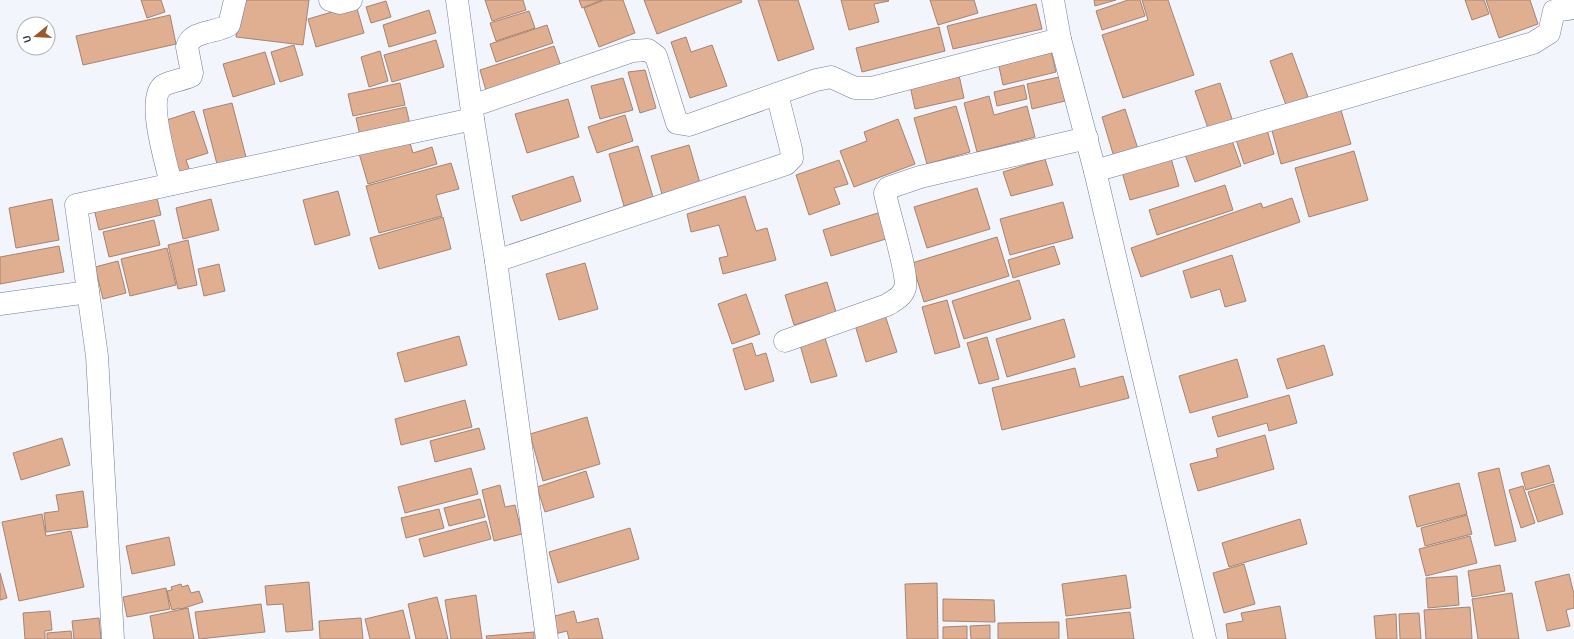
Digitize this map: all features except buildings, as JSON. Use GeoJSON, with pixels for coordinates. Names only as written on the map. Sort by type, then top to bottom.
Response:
{"type":"FeatureCollection","features":[{"type":"Feature","properties":{"kind":"street"},"geometry":{"type":"LineString","coordinates":[[171,184],[156,116],[156,96],[164,85],[191,76],[192,73],[186,47],[188,43],[198,35],[229,25],[235,0]]}},
{"type":"Feature","properties":{"kind":"street"},"geometry":{"type":"LineString","coordinates":[[330,0],[340,3],[352,0]]}},
{"type":"Feature","properties":{"kind":"street"},"geometry":{"type":"LineString","coordinates":[[457,0],[472,112],[496,262],[547,639]]}},
{"type":"Feature","properties":{"kind":"street"},"geometry":{"type":"LineString","coordinates":[[1053,0],[1060,39],[1095,171],[1205,639]]}},
{"type":"Feature","properties":{"kind":"street"},"geometry":{"type":"LineString","coordinates":[[1095,171],[1533,43],[1549,33],[1554,11],[1574,8]]}},
{"type":"Feature","properties":{"kind":"street"},"geometry":{"type":"LineString","coordinates":[[113,639],[97,356],[76,205],[171,184],[472,112],[632,51],[648,50],[656,56],[677,123],[689,125],[816,80],[831,77],[855,88],[872,88],[1060,39]]}},
{"type":"Feature","properties":{"kind":"street"},"geometry":{"type":"LineString","coordinates":[[496,262],[786,164],[792,158],[791,149],[777,94]]}},
{"type":"Feature","properties":{"kind":"street"},"geometry":{"type":"LineString","coordinates":[[785,341],[887,305],[899,298],[905,287],[904,271],[888,209],[885,193],[888,188],[920,176],[1087,138]]}},
{"type":"Feature","properties":{"kind":"street"},"geometry":{"type":"LineString","coordinates":[[0,304],[88,292]]}}]}
